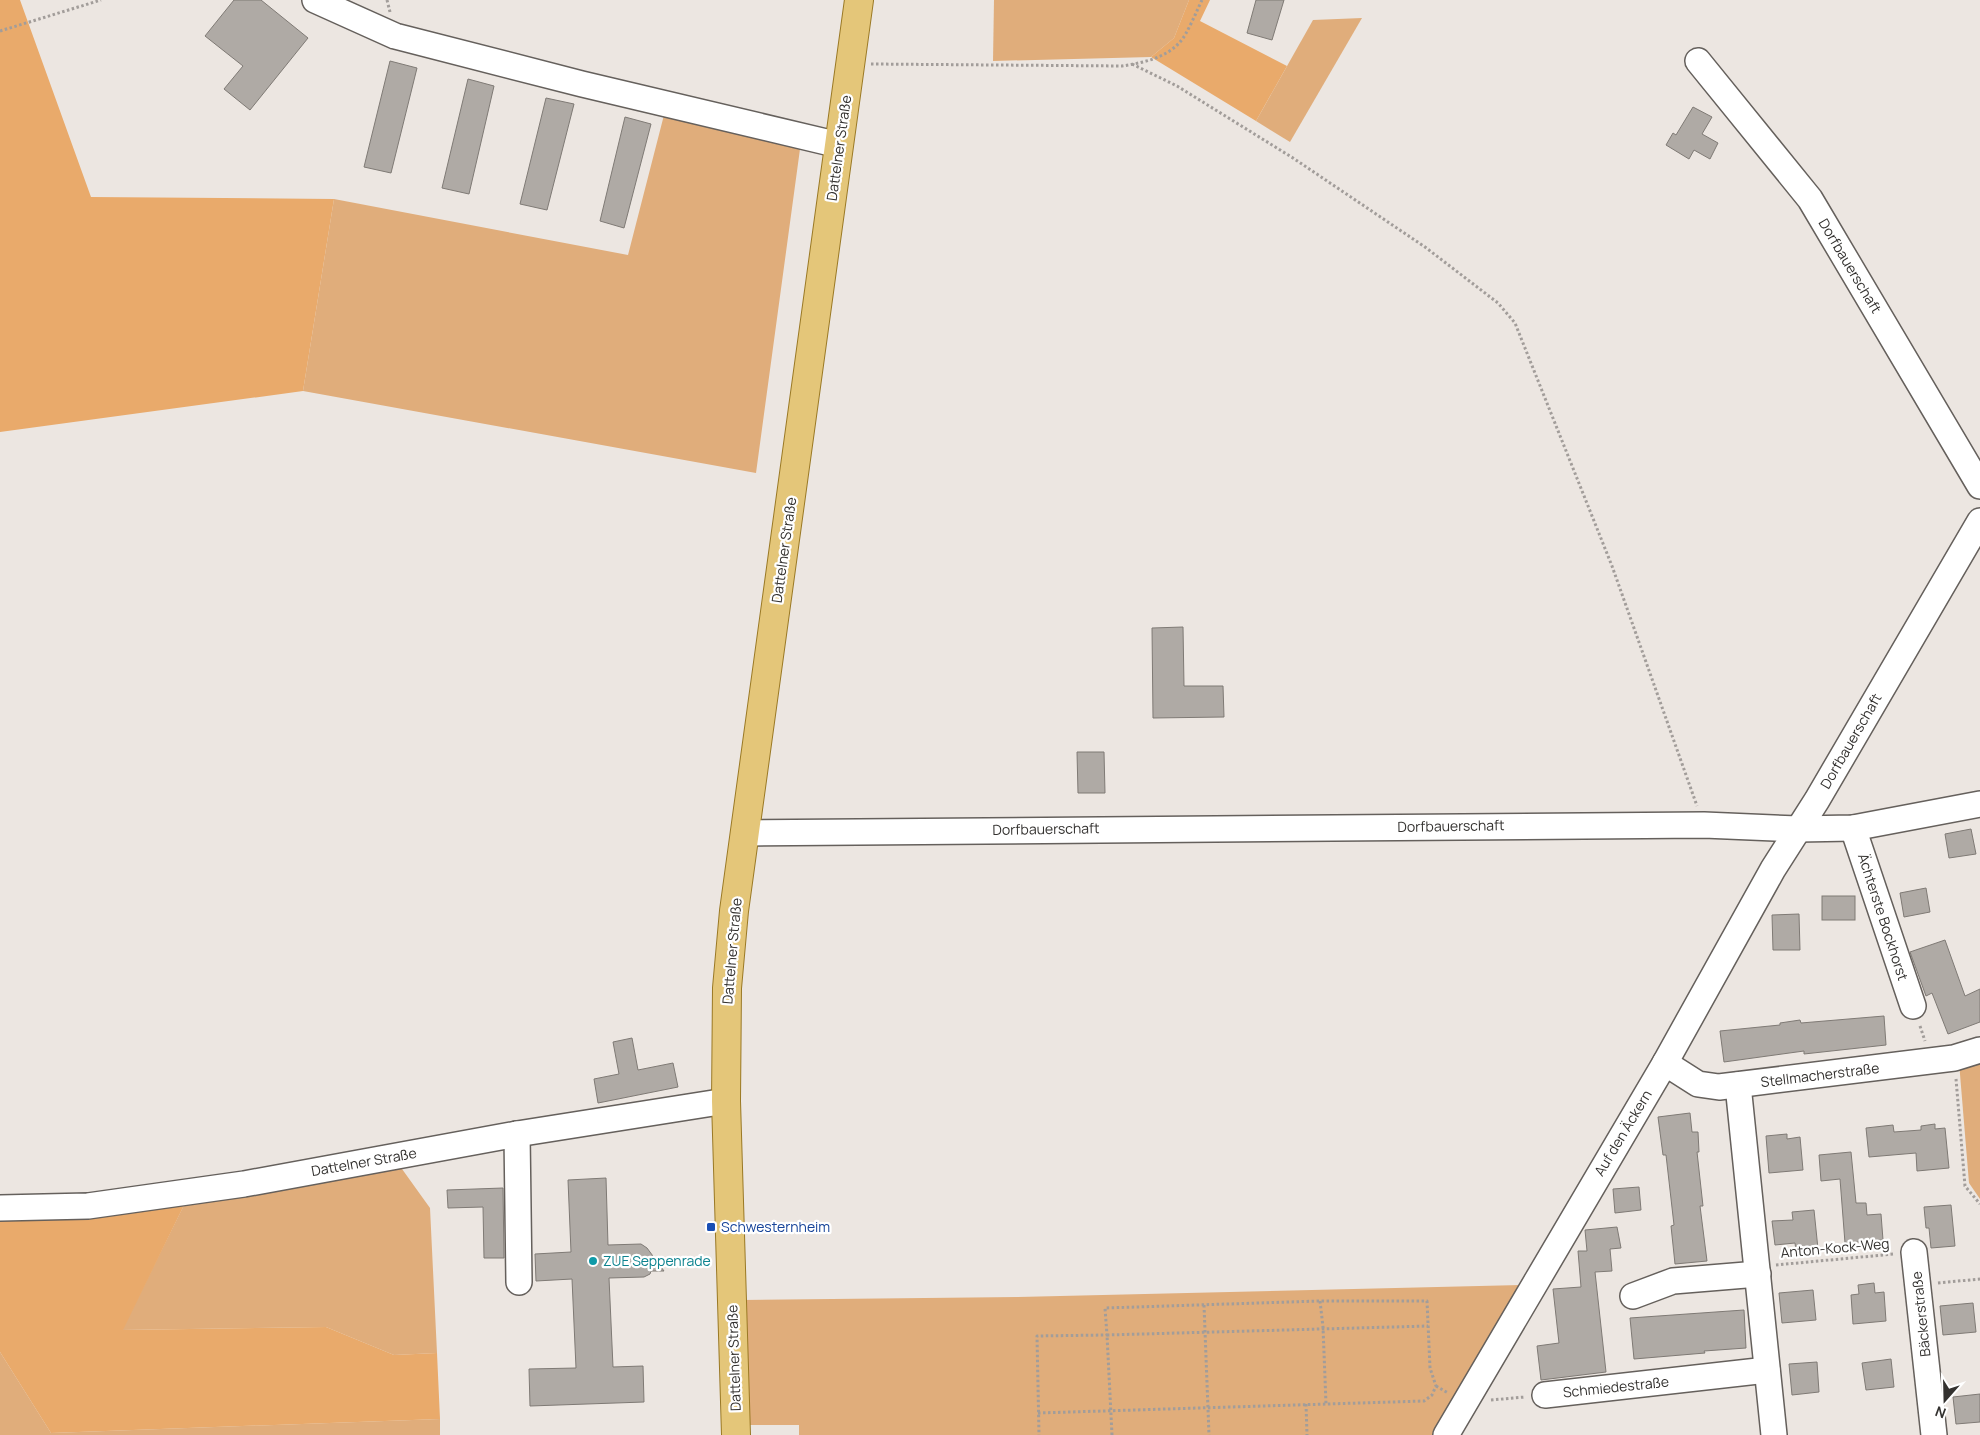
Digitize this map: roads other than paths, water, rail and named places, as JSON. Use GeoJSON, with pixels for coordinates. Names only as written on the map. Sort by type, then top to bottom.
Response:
{"type":"FeatureCollection","features":[{"type":"Feature","properties":{"kind":"main road","name":"Dattelner Straße"},"geometry":{"type":"LineString","coordinates":[[736,1435],[726,1101],[727,988],[734,911],[859,0]]}},
{"type":"Feature","properties":{"kind":"street"},"geometry":{"type":"LineString","coordinates":[[315,0],[395,36],[582,84],[839,145]]}},
{"type":"Feature","properties":{"kind":"street","name":"Dorfbauerschaft"},"geometry":{"type":"LineString","coordinates":[[1698,61],[1810,199],[1980,486]]}},
{"type":"Feature","properties":{"kind":"street","name":"Dorfbauerschaft"},"geometry":{"type":"LineString","coordinates":[[746,833],[1704,825],[1798,830],[1980,522]]}},
{"type":"Feature","properties":{"kind":"street"},"geometry":{"type":"LineString","coordinates":[[1798,830],[1853,828],[1980,804]]}},
{"type":"Feature","properties":{"kind":"street","name":"Ächterste Bockhorst"},"geometry":{"type":"LineString","coordinates":[[1853,828],[1913,1006]]}},
{"type":"Feature","properties":{"kind":"street","name":"Auf den Äckern"},"geometry":{"type":"LineString","coordinates":[[1446,1435],[1664,1063],[1773,869],[1798,830]]}},
{"type":"Feature","properties":{"kind":"street","name":"Stellmacherstraße"},"geometry":{"type":"LineString","coordinates":[[1664,1063],[1698,1084],[1719,1087],[1943,1059],[1980,1050]]}},
{"type":"Feature","properties":{"kind":"street"},"geometry":{"type":"LineString","coordinates":[[1738,1085],[1774,1435]]}},
{"type":"Feature","properties":{"kind":"street","name":"Dattelner Straße"},"geometry":{"type":"LineString","coordinates":[[0,1208],[88,1206],[224,1187],[517,1134],[726,1101]]}},
{"type":"Feature","properties":{"kind":"street"},"geometry":{"type":"LineString","coordinates":[[517,1134],[519,1282]]}},
{"type":"Feature","properties":{"kind":"street","name":"Bäckerstraße"},"geometry":{"type":"LineString","coordinates":[[1914,1252],[1934,1435]]}},
{"type":"Feature","properties":{"kind":"street"},"geometry":{"type":"LineString","coordinates":[[1633,1296],[1673,1281],[1757,1270]]}},
{"type":"Feature","properties":{"kind":"street","name":"Schmiedestraße"},"geometry":{"type":"LineString","coordinates":[[1545,1395],[1767,1370]]}},
{"type":"Feature","properties":{"kind":"place","name":"Schwesternheim"},"geometry":{"type":"Point","coordinates":[711,1227]}},
{"type":"Feature","properties":{"kind":"place","name":"ZUE Seppenrade"},"geometry":{"type":"Point","coordinates":[593,1261]}}]}
